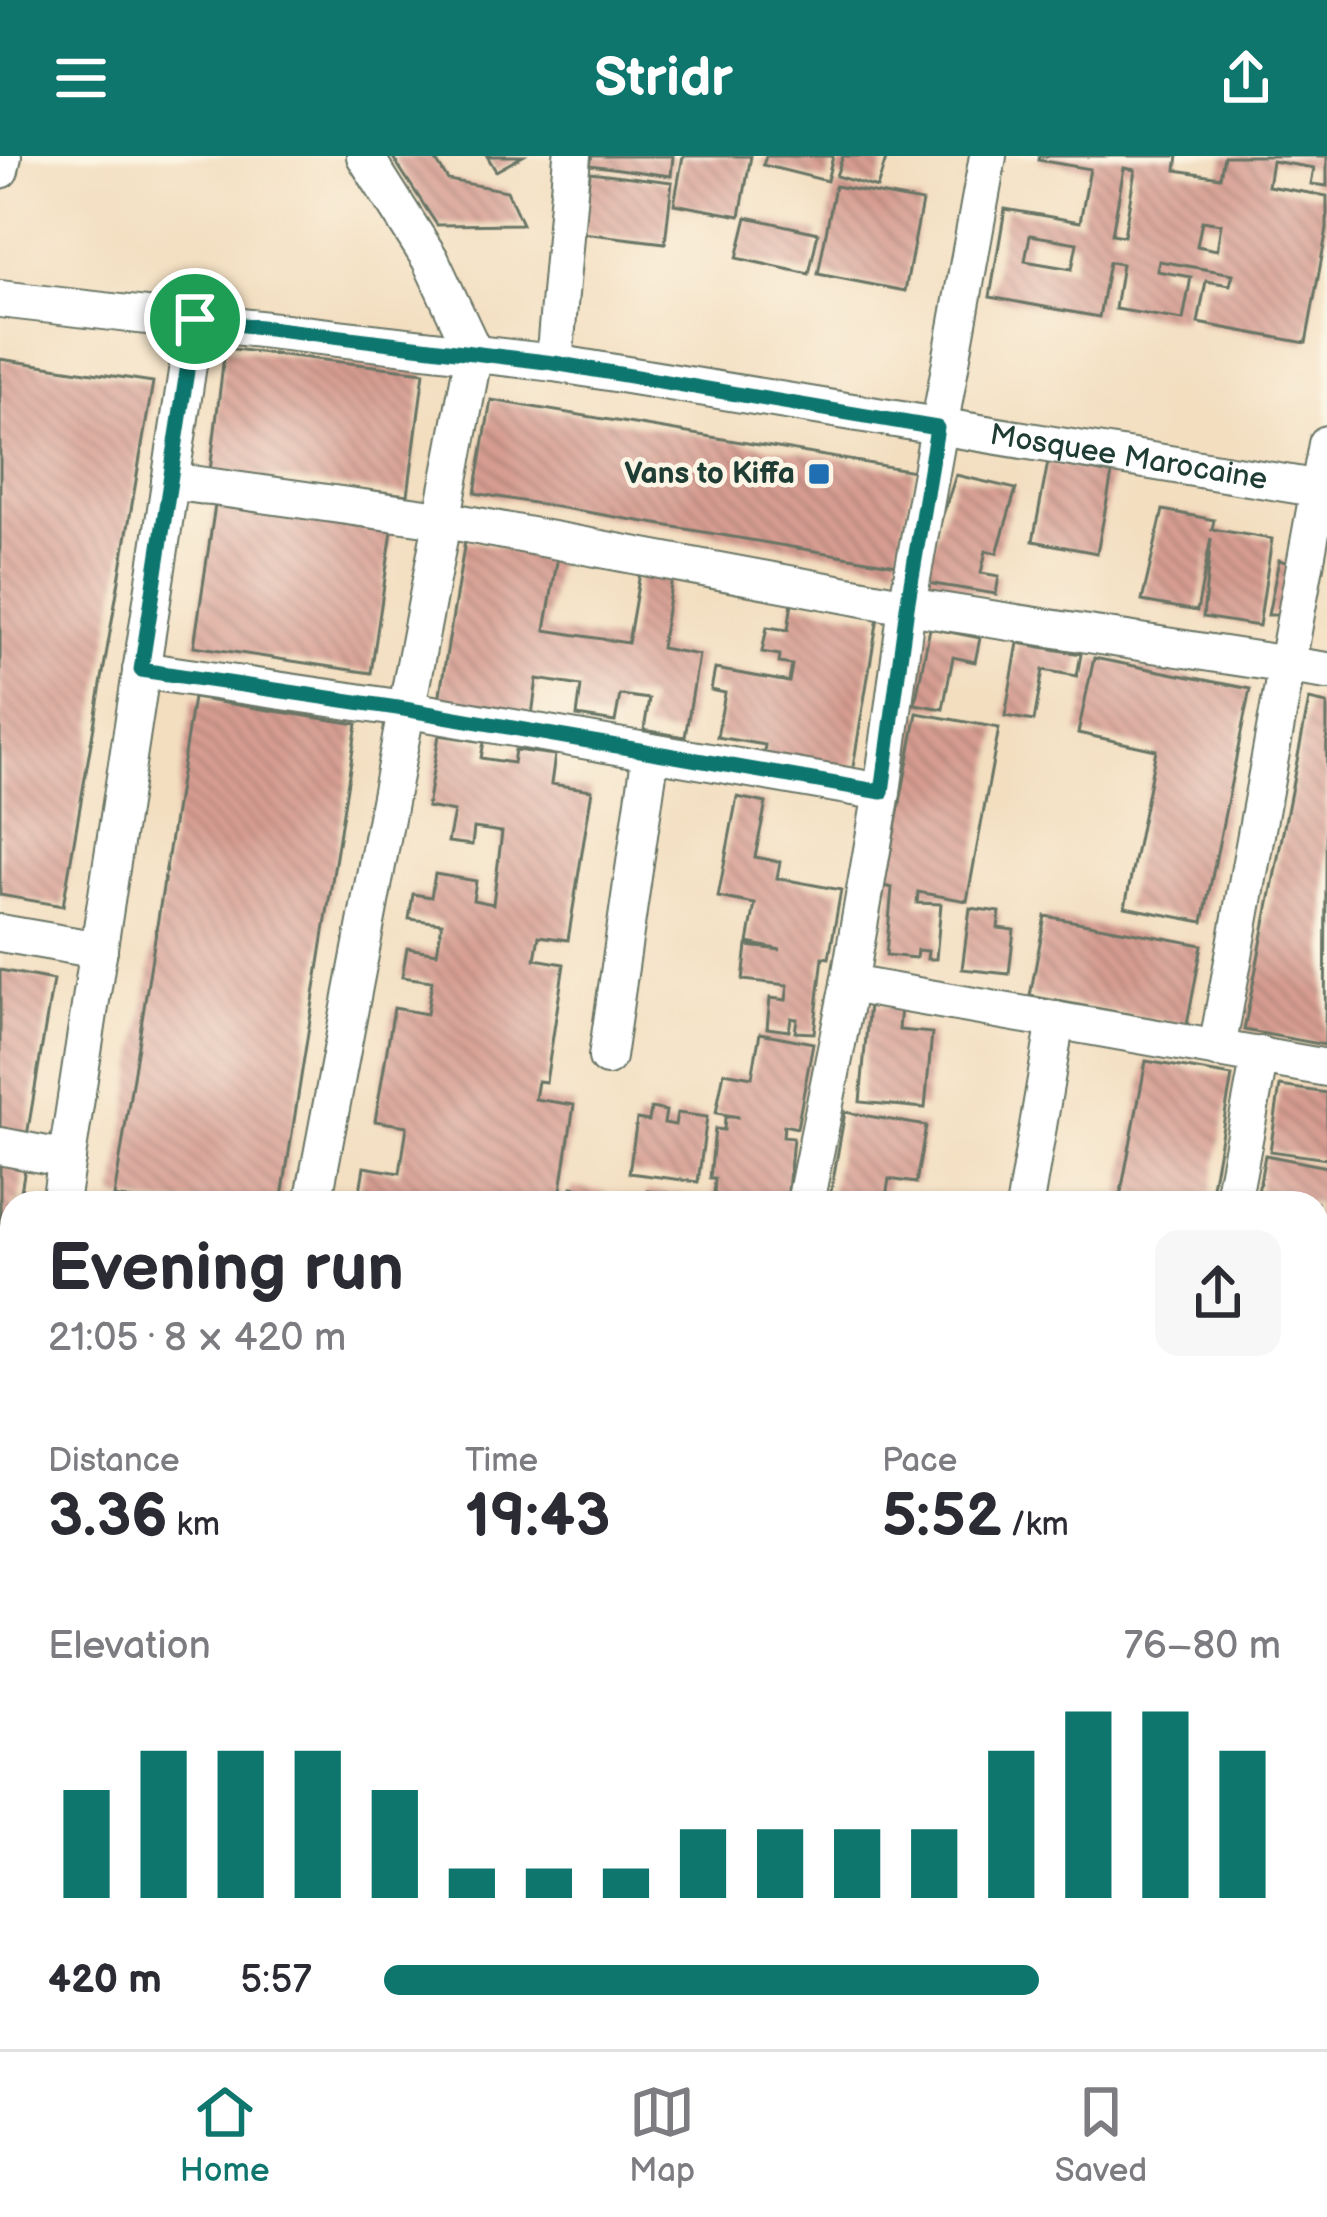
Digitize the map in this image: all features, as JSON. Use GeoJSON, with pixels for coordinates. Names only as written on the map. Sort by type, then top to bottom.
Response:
{"type":"FeatureCollection","features":[{"type":"Feature","properties":{"kind":"street"},"geometry":{"type":"LineString","coordinates":[[0,170],[3,156]]}},
{"type":"Feature","properties":{"kind":"street"},"geometry":{"type":"LineString","coordinates":[[315,1191],[474,353],[430,260],[365,156]]}},
{"type":"Feature","properties":{"kind":"street"},"geometry":{"type":"LineString","coordinates":[[554,363],[572,156]]}},
{"type":"Feature","properties":{"kind":"street"},"geometry":{"type":"LineString","coordinates":[[808,1191],[849,984],[937,428],[988,156]]}},
{"type":"Feature","properties":{"kind":"street","name":"Mosquee Marocaine"},"geometry":{"type":"LineString","coordinates":[[0,299],[554,363],[1323,489]]}},
{"type":"Feature","properties":{"kind":"street"},"geometry":{"type":"LineString","coordinates":[[62,1191],[195,319]]}},
{"type":"Feature","properties":{"kind":"street"},"geometry":{"type":"LineString","coordinates":[[1217,1049],[1323,489],[1327,444]]}},
{"type":"Feature","properties":{"kind":"street"},"geometry":{"type":"LineString","coordinates":[[170,481],[440,519],[907,607],[1327,671]]}},
{"type":"Feature","properties":{"kind":"street"},"geometry":{"type":"LineString","coordinates":[[141,670],[404,709],[882,792]]}},
{"type":"Feature","properties":{"kind":"street"},"geometry":{"type":"LineString","coordinates":[[607,1057],[651,752]]}},
{"type":"Feature","properties":{"kind":"street"},"geometry":{"type":"LineString","coordinates":[[0,934],[99,950]]}},
{"type":"Feature","properties":{"kind":"street"},"geometry":{"type":"LineString","coordinates":[[849,984],[1327,1069]]}},
{"type":"Feature","properties":{"kind":"street"},"geometry":{"type":"LineString","coordinates":[[1027,1191],[1056,1020]]}},
{"type":"Feature","properties":{"kind":"street"},"geometry":{"type":"LineString","coordinates":[[1234,1191],[1260,1055]]}},
{"type":"Feature","properties":{"kind":"street"},"geometry":{"type":"LineString","coordinates":[[0,1146],[67,1159]]}},
{"type":"Feature","properties":{"kind":"building"},"geometry":{"type":"Polygon","coordinates":[[[392,156],[433,156],[448,180],[507,191],[522,224],[437,225],[392,156]]]}},
{"type":"Feature","properties":{"kind":"building"},"geometry":{"type":"Polygon","coordinates":[[[487,156],[523,156],[496,171],[487,156]]]}},
{"type":"Feature","properties":{"kind":"building"},"geometry":{"type":"Polygon","coordinates":[[[592,156],[673,156],[671,176],[590,165],[592,156]]]}},
{"type":"Feature","properties":{"kind":"building"},"geometry":{"type":"Polygon","coordinates":[[[683,156],[751,156],[740,216],[674,204],[683,156]]]}},
{"type":"Feature","properties":{"kind":"building"},"geometry":{"type":"Polygon","coordinates":[[[766,156],[833,156],[827,181],[763,165],[766,156]]]}},
{"type":"Feature","properties":{"kind":"building"},"geometry":{"type":"Polygon","coordinates":[[[843,156],[887,156],[877,188],[836,176],[843,156]]]}},
{"type":"Feature","properties":{"kind":"building"},"geometry":{"type":"Polygon","coordinates":[[[1039,156],[1178,156],[1176,170],[1220,177],[1224,156],[1327,156],[1327,186],[1311,184],[1314,168],[1272,161],[1268,186],[1327,196],[1327,229],[1306,343],[1198,323],[1206,281],[1230,285],[1233,274],[1159,261],[1157,271],[1191,277],[1183,320],[1115,309],[1122,264],[1109,262],[1099,317],[990,297],[1005,209],[1080,222],[1090,169],[1038,160],[1039,156]],[[1124,168],[1112,234],[1124,236],[1135,170],[1124,168]],[[1202,221],[1197,246],[1217,250],[1221,224],[1202,221]],[[1030,235],[1025,261],[1072,269],[1077,243],[1030,235]]]}},
{"type":"Feature","properties":{"kind":"building"},"geometry":{"type":"Polygon","coordinates":[[[590,172],[672,182],[665,243],[582,233],[590,172]]]}},
{"type":"Feature","properties":{"kind":"building"},"geometry":{"type":"Polygon","coordinates":[[[835,186],[922,202],[905,291],[818,274],[835,186]]]}},
{"type":"Feature","properties":{"kind":"building"},"geometry":{"type":"Polygon","coordinates":[[[747,217],[818,233],[809,274],[737,258],[747,217]]]}},
{"type":"Feature","properties":{"kind":"building"},"geometry":{"type":"Polygon","coordinates":[[[225,348],[424,372],[408,495],[210,471],[225,348]]]}},
{"type":"Feature","properties":{"kind":"building"},"geometry":{"type":"Polygon","coordinates":[[[0,359],[153,382],[63,906],[0,895],[0,359]]]}},
{"type":"Feature","properties":{"kind":"building"},"geometry":{"type":"Polygon","coordinates":[[[491,400],[914,471],[897,565],[475,493],[491,400]]]}},
{"type":"Feature","properties":{"kind":"building"},"geometry":{"type":"Polygon","coordinates":[[[1048,462],[1112,474],[1097,553],[1033,541],[1048,462]]]}},
{"type":"Feature","properties":{"kind":"building"},"geometry":{"type":"Polygon","coordinates":[[[956,475],[1016,489],[997,553],[986,551],[981,573],[999,576],[996,594],[921,582],[956,475]]]}},
{"type":"Feature","properties":{"kind":"building"},"geometry":{"type":"Polygon","coordinates":[[[215,505],[392,531],[371,673],[194,646],[215,505]]]}},
{"type":"Feature","properties":{"kind":"building"},"geometry":{"type":"Polygon","coordinates":[[[1163,510],[1214,520],[1212,529],[1272,539],[1259,626],[1203,617],[1211,538],[1197,611],[1142,601],[1163,510]]]}},
{"type":"Feature","properties":{"kind":"building"},"geometry":{"type":"Polygon","coordinates":[[[465,541],[558,556],[545,630],[628,643],[640,573],[672,578],[661,648],[699,655],[685,737],[644,730],[649,699],[620,695],[615,722],[577,716],[581,686],[537,679],[532,715],[439,700],[465,541]]]}},
{"type":"Feature","properties":{"kind":"building"},"geometry":{"type":"Polygon","coordinates":[[[1279,560],[1289,563],[1280,615],[1268,615],[1279,560]]]}},
{"type":"Feature","properties":{"kind":"building"},"geometry":{"type":"Polygon","coordinates":[[[792,602],[878,617],[852,773],[763,758],[765,745],[717,737],[725,693],[711,690],[715,669],[789,682],[792,665],[779,663],[780,655],[762,652],[767,627],[788,630],[792,602]]]}},
{"type":"Feature","properties":{"kind":"building"},"geometry":{"type":"Polygon","coordinates":[[[930,628],[980,638],[975,662],[953,657],[943,709],[915,704],[930,628]]]}},
{"type":"Feature","properties":{"kind":"building"},"geometry":{"type":"Polygon","coordinates":[[[1018,643],[1081,654],[1077,676],[1043,670],[1034,721],[1005,716],[1018,643]]]}},
{"type":"Feature","properties":{"kind":"building"},"geometry":{"type":"Polygon","coordinates":[[[1094,658],[1250,689],[1203,922],[1125,907],[1156,750],[1078,733],[1094,658]]]}},
{"type":"Feature","properties":{"kind":"building"},"geometry":{"type":"Polygon","coordinates":[[[193,698],[357,724],[283,1191],[115,1191],[193,698]]]}},
{"type":"Feature","properties":{"kind":"building"},"geometry":{"type":"Polygon","coordinates":[[[1309,700],[1327,704],[1325,1045],[1244,1030],[1309,700]]]}},
{"type":"Feature","properties":{"kind":"building"},"geometry":{"type":"Polygon","coordinates":[[[917,713],[999,728],[967,901],[918,892],[917,903],[941,904],[936,959],[927,959],[928,951],[917,950],[916,958],[886,955],[892,888],[884,886],[917,713]]]}},
{"type":"Feature","properties":{"kind":"building"},"geometry":{"type":"Polygon","coordinates":[[[439,735],[484,742],[481,758],[513,763],[515,750],[555,755],[551,784],[592,790],[568,940],[539,936],[535,959],[564,964],[546,1082],[538,1081],[535,1099],[574,1105],[561,1191],[360,1191],[364,1167],[400,1173],[407,1126],[375,1121],[394,1008],[427,1014],[432,981],[402,977],[407,948],[437,953],[442,923],[409,919],[413,894],[431,897],[435,874],[476,881],[473,900],[493,904],[502,832],[474,828],[472,845],[448,842],[454,812],[427,807],[439,735]]]}},
{"type":"Feature","properties":{"kind":"building"},"geometry":{"type":"Polygon","coordinates":[[[737,797],[766,803],[755,857],[780,862],[777,878],[841,890],[829,958],[823,957],[814,1033],[795,1032],[797,1019],[791,1018],[789,1031],[767,1028],[770,998],[786,1000],[788,985],[743,980],[747,946],[781,950],[748,943],[755,904],[718,897],[737,797]]]}},
{"type":"Feature","properties":{"kind":"building"},"geometry":{"type":"Polygon","coordinates":[[[970,908],[1000,912],[998,928],[1014,930],[1009,974],[962,969],[970,908]]]}},
{"type":"Feature","properties":{"kind":"building"},"geometry":{"type":"Polygon","coordinates":[[[1045,916],[1202,945],[1187,1025],[1030,996],[1045,916]]]}},
{"type":"Feature","properties":{"kind":"building"},"geometry":{"type":"Polygon","coordinates":[[[0,970],[53,980],[27,1136],[0,1131],[0,970]]]}},
{"type":"Feature","properties":{"kind":"building"},"geometry":{"type":"Polygon","coordinates":[[[869,1004],[901,1007],[899,1030],[932,1033],[925,1108],[860,1102],[869,1004]]]}},
{"type":"Feature","properties":{"kind":"building"},"geometry":{"type":"Polygon","coordinates":[[[760,1033],[813,1043],[797,1128],[784,1125],[783,1137],[793,1138],[788,1191],[714,1191],[715,1178],[710,1178],[715,1129],[724,1130],[725,1117],[739,1117],[716,1113],[724,1072],[752,1077],[760,1033]]]}},
{"type":"Feature","properties":{"kind":"building"},"geometry":{"type":"Polygon","coordinates":[[[1146,1061],[1232,1076],[1211,1191],[1121,1191],[1146,1061]]]}},
{"type":"Feature","properties":{"kind":"building"},"geometry":{"type":"Polygon","coordinates":[[[1280,1086],[1327,1093],[1327,1159],[1270,1151],[1280,1086]]]}},
{"type":"Feature","properties":{"kind":"building"},"geometry":{"type":"Polygon","coordinates":[[[651,1108],[666,1111],[664,1123],[675,1125],[677,1113],[707,1117],[698,1182],[629,1173],[637,1119],[649,1121],[651,1108]]]}},
{"type":"Feature","properties":{"kind":"building"},"geometry":{"type":"Polygon","coordinates":[[[845,1112],[926,1126],[916,1183],[889,1179],[887,1191],[831,1191],[845,1112]]]}},
{"type":"Feature","properties":{"kind":"building"},"geometry":{"type":"Polygon","coordinates":[[[1265,1155],[1327,1167],[1327,1191],[1258,1191],[1265,1155]]]}},
{"type":"Feature","properties":{"kind":"building"},"geometry":{"type":"Polygon","coordinates":[[[0,1157],[26,1162],[21,1191],[0,1191],[0,1157]]]}},
{"type":"Feature","properties":{"kind":"place","name":"Vans to Kiffa"},"geometry":{"type":"Point","coordinates":[819,474]}},
{"type":"Feature","properties":{"kind":"route"},"geometry":{"type":"LineString","coordinates":[[195,319],[554,363],[937,428],[882,792],[404,709],[141,670],[195,319]]}}]}
